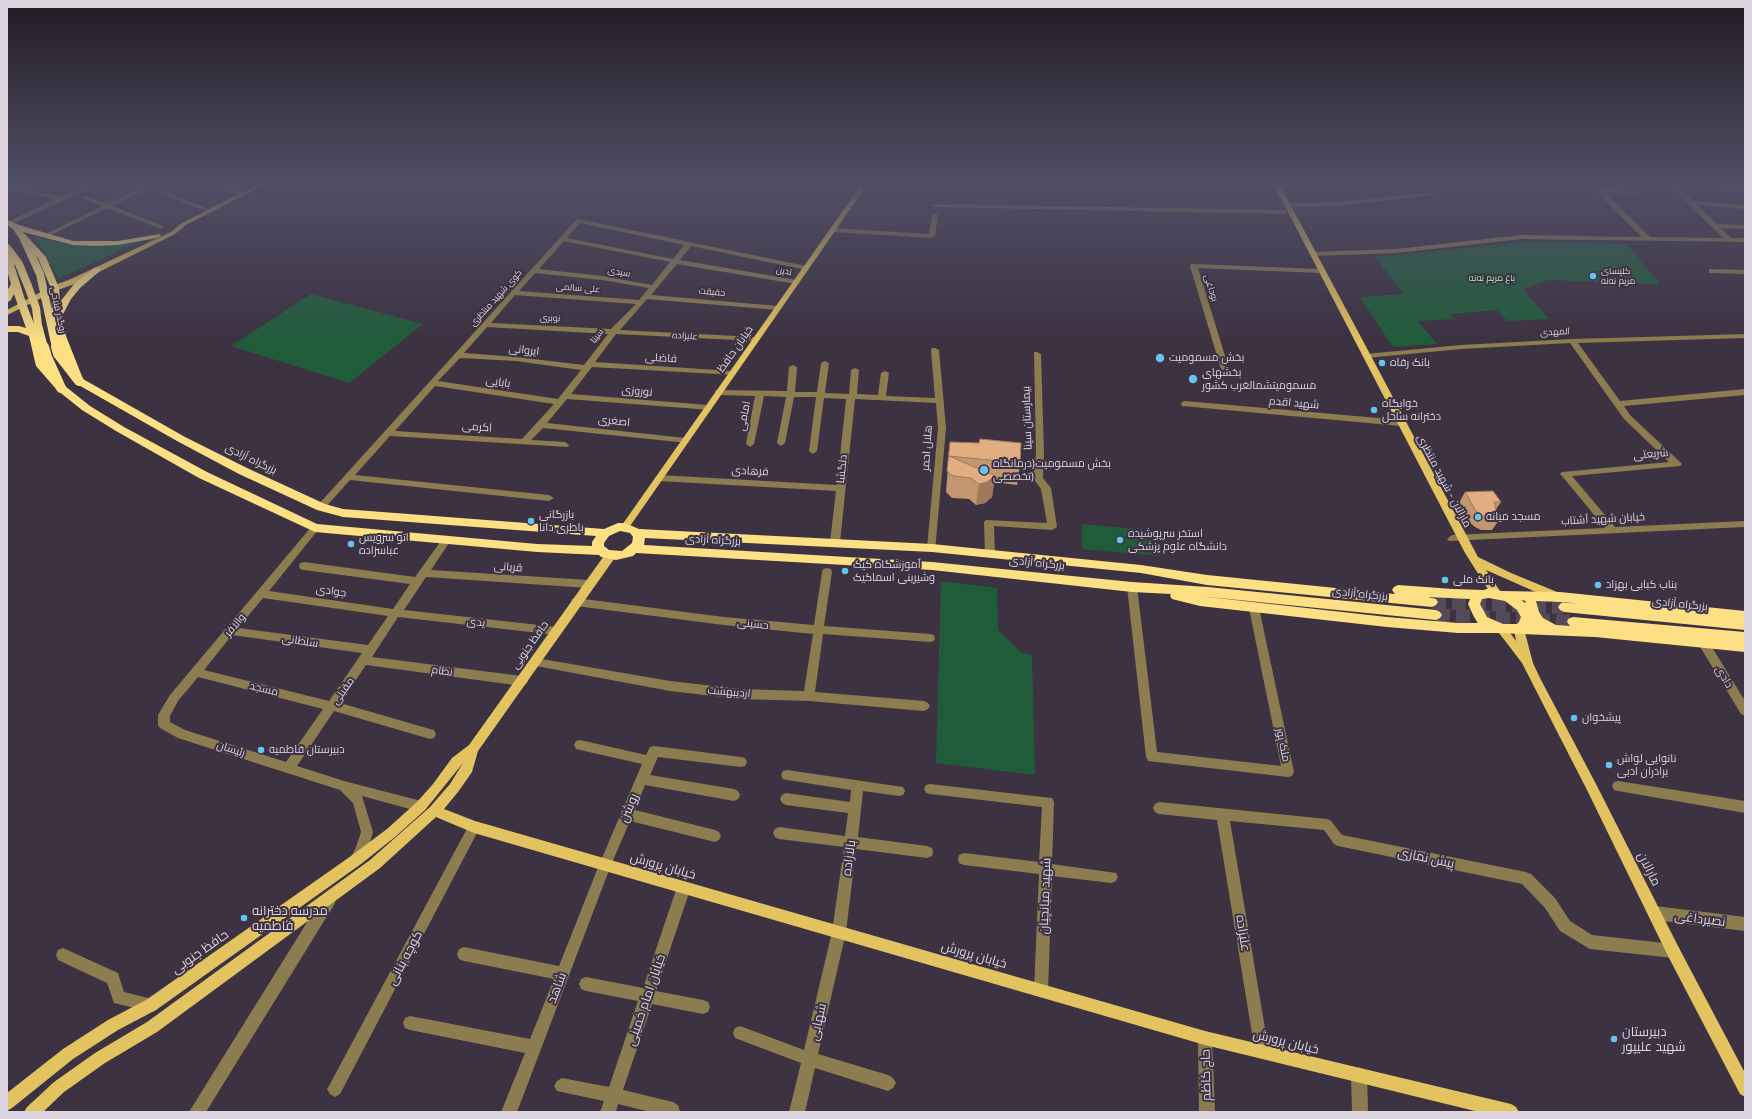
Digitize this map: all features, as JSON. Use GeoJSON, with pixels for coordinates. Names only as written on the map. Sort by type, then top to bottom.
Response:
{"type":"FeatureCollection","features":[{"type":"Feature","properties":{"kind":"highway"},"geometry":{"type":"LineString","coordinates":[[50,237],[73,243],[95,244],[118,243],[150,237]]}},
{"type":"Feature","properties":{"kind":"highway"},"geometry":{"type":"LineString","coordinates":[[24,239],[42,257],[55,288],[57,316],[61,336],[79,381]]}},
{"type":"Feature","properties":{"kind":"highway","name":"روگذر فلاحی"},"geometry":{"type":"LineString","coordinates":[[24,239],[40,274],[51,329],[58,354],[79,381]]}},
{"type":"Feature","properties":{"kind":"highway","name":"روگذر فلاحی"},"geometry":{"type":"LineString","coordinates":[[7,248],[19,264],[28,286],[36,308],[38,325],[47,357],[61,388]]}},
{"type":"Feature","properties":{"kind":"highway"},"geometry":{"type":"LineString","coordinates":[[7,254],[22,306],[33,334],[41,366],[61,388],[86,408],[113,425],[196,471],[315,528],[623,555],[634,549],[639,541],[637,533],[634,530],[625,527],[618,527],[605,533],[598,542],[598,547],[606,553]]}},
{"type":"Feature","properties":{"kind":"highway"},"geometry":{"type":"LineString","coordinates":[[57,316],[67,298],[77,286],[97,270]]}},
{"type":"Feature","properties":{"kind":"highway"},"geometry":{"type":"LineString","coordinates":[[7,299],[16,283]]}},
{"type":"Feature","properties":{"kind":"highway"},"geometry":{"type":"LineString","coordinates":[[7,329],[19,329],[33,334]]}},
{"type":"Feature","properties":{"kind":"highway","name":"بزرگراه آزادی"},"geometry":{"type":"LineString","coordinates":[[79,381],[188,443],[243,471],[321,507],[343,513],[605,533]]}},
{"type":"Feature","properties":{"kind":"highway","name":"بزرگراه آزادی"},"geometry":{"type":"LineString","coordinates":[[637,533],[932,548],[1141,568],[1201,571],[1454,594],[1500,594],[1535,597],[1562,602],[1745,625]]}},
{"type":"Feature","properties":{"kind":"highway","name":"بزرگراه آزادی"},"geometry":{"type":"LineString","coordinates":[[634,549],[932,566],[1132,587],[1208,592],[1436,615]]}},
{"type":"Feature","properties":{"kind":"highway","name":"بزرگراه آزادی"},"geometry":{"type":"LineString","coordinates":[[1141,568],[1207,580],[1432,602]]}},
{"type":"Feature","properties":{"kind":"highway"},"geometry":{"type":"LineString","coordinates":[[1132,587],[1200,601],[1387,622],[1458,628],[1595,632],[1745,647]]}},
{"type":"Feature","properties":{"kind":"highway"},"geometry":{"type":"LineString","coordinates":[[1454,594],[1465,602],[1472,611],[1474,622],[1471,628]]}},
{"type":"Feature","properties":{"kind":"highway"},"geometry":{"type":"LineString","coordinates":[[1482,594],[1475,600],[1475,609],[1483,620],[1499,628]]}},
{"type":"Feature","properties":{"kind":"highway"},"geometry":{"type":"LineString","coordinates":[[1500,594],[1516,602],[1525,612],[1527,622],[1519,629]]}},
{"type":"Feature","properties":{"kind":"highway"},"geometry":{"type":"LineString","coordinates":[[1535,597],[1530,604],[1534,615],[1539,622],[1553,630]]}},
{"type":"Feature","properties":{"kind":"highway"},"geometry":{"type":"LineString","coordinates":[[1562,602],[1745,616]]}},
{"type":"Feature","properties":{"kind":"highway"},"geometry":{"type":"LineString","coordinates":[[1573,622],[1745,636]]}},
{"type":"Feature","properties":{"kind":"main road"},"geometry":{"type":"LineString","coordinates":[[55,288],[68,277],[154,237]]}},
{"type":"Feature","properties":{"kind":"main road"},"geometry":{"type":"LineString","coordinates":[[8,313],[55,288],[74,281],[164,237]]}},
{"type":"Feature","properties":{"kind":"main road","name":"خیابان حافظ"},"geometry":{"type":"LineString","coordinates":[[625,527],[827,237]]}},
{"type":"Feature","properties":{"kind":"main road","name":"مارالان - شهید منتظری"},"geometry":{"type":"LineString","coordinates":[[1303,237],[1401,423],[1457,539],[1500,594]]}},
{"type":"Feature","properties":{"kind":"main road","name":"حافظ جنوبی"},"geometry":{"type":"LineString","coordinates":[[7,1103],[68,1054],[113,1025],[151,1005],[356,860],[421,806],[437,788],[456,762],[473,749],[522,682],[589,584],[606,553]]}},
{"type":"Feature","properties":{"kind":"main road"},"geometry":{"type":"LineString","coordinates":[[1473,558],[1562,602]]}},
{"type":"Feature","properties":{"kind":"main road","name":"مارالان"},"geometry":{"type":"LineString","coordinates":[[1499,628],[1527,663],[1673,951],[1745,1088]]}},
{"type":"Feature","properties":{"kind":"main road","name":"مارالان"},"geometry":{"type":"LineString","coordinates":[[1519,629],[1527,663]]}},
{"type":"Feature","properties":{"kind":"main road","name":"حافظ جنوبی"},"geometry":{"type":"LineString","coordinates":[[32,1112],[59,1087],[100,1058],[152,1027],[375,864],[434,812],[468,768],[473,749]]}},
{"type":"Feature","properties":{"kind":"main road","name":"خیابان پرورش"},"geometry":{"type":"LineString","coordinates":[[434,812],[474,827],[1206,1038],[1511,1112]]}},
{"type":"Feature","properties":{"kind":"street","name":"کوی شهید منتظری"},"geometry":{"type":"LineString","coordinates":[[656,237],[806,268]]}},
{"type":"Feature","properties":{"kind":"street"},"geometry":{"type":"LineString","coordinates":[[1313,254],[1396,251],[1520,237]]}},
{"type":"Feature","properties":{"kind":"street"},"geometry":{"type":"LineString","coordinates":[[1536,237],[1745,240]]}},
{"type":"Feature","properties":{"kind":"street"},"geometry":{"type":"LineString","coordinates":[[1726,237],[1729,240]]}},
{"type":"Feature","properties":{"kind":"street"},"geometry":{"type":"LineString","coordinates":[[563,239],[674,261]]}},
{"type":"Feature","properties":{"kind":"street","name":"کوی شهید منتظری"},"geometry":{"type":"LineString","coordinates":[[321,507],[563,239]]}},
{"type":"Feature","properties":{"kind":"street","name":"سینا"},"geometry":{"type":"LineString","coordinates":[[524,442],[541,425],[614,331],[633,312],[689,244]]}},
{"type":"Feature","properties":{"kind":"street","name":"تدین"},"geometry":{"type":"LineString","coordinates":[[674,261],[796,282]]}},
{"type":"Feature","properties":{"kind":"street","name":"بوداغی"},"geometry":{"type":"LineString","coordinates":[[1225,369],[1194,266],[1322,271]]}},
{"type":"Feature","properties":{"kind":"street","name":"سیدی"},"geometry":{"type":"LineString","coordinates":[[534,271],[602,278],[653,287]]}},
{"type":"Feature","properties":{"kind":"street"},"geometry":{"type":"LineString","coordinates":[[1712,271],[1745,272]]}},
{"type":"Feature","properties":{"kind":"street","name":"علی سالمی"},"geometry":{"type":"LineString","coordinates":[[514,293],[642,300]]}},
{"type":"Feature","properties":{"kind":"street","name":"حقیقت"},"geometry":{"type":"LineString","coordinates":[[642,300],[778,308]]}},
{"type":"Feature","properties":{"kind":"street","name":"نوبری"},"geometry":{"type":"LineString","coordinates":[[485,325],[614,331]]}},
{"type":"Feature","properties":{"kind":"street","name":"علیزاده"},"geometry":{"type":"LineString","coordinates":[[614,331],[756,339]]}},
{"type":"Feature","properties":{"kind":"street","name":"المهدی"},"geometry":{"type":"LineString","coordinates":[[1366,356],[1461,348],[1572,342],[1745,336]]}},
{"type":"Feature","properties":{"kind":"street","name":"شریعتی"},"geometry":{"type":"LineString","coordinates":[[1572,342],[1627,417],[1677,464],[1565,474],[1613,531]]}},
{"type":"Feature","properties":{"kind":"street","name":"هلال احمر"},"geometry":{"type":"LineString","coordinates":[[932,548],[942,428],[935,350]]}},
{"type":"Feature","properties":{"kind":"street","name":"بیمارستان سینا"},"geometry":{"type":"LineString","coordinates":[[990,554],[989,522],[1052,527],[1046,488],[1038,478],[1040,454],[1037,354]]}},
{"type":"Feature","properties":{"kind":"street","name":"ایروانی"},"geometry":{"type":"LineString","coordinates":[[458,355],[588,366]]}},
{"type":"Feature","properties":{"kind":"street"},"geometry":{"type":"LineString","coordinates":[[813,451],[825,363]]}},
{"type":"Feature","properties":{"kind":"street","name":"فاضلی"},"geometry":{"type":"LineString","coordinates":[[588,366],[732,373]]}},
{"type":"Feature","properties":{"kind":"street"},"geometry":{"type":"LineString","coordinates":[[781,443],[793,368]]}},
{"type":"Feature","properties":{"kind":"street","name":"دلگشا"},"geometry":{"type":"LineString","coordinates":[[835,542],[840,488],[855,370]]}},
{"type":"Feature","properties":{"kind":"street"},"geometry":{"type":"LineString","coordinates":[[882,397],[885,373]]}},
{"type":"Feature","properties":{"kind":"street","name":"بابایی"},"geometry":{"type":"LineString","coordinates":[[432,383],[562,399]]}},
{"type":"Feature","properties":{"kind":"street"},"geometry":{"type":"LineString","coordinates":[[719,392],[790,393],[939,401]]}},
{"type":"Feature","properties":{"kind":"street"},"geometry":{"type":"LineString","coordinates":[[1618,404],[1745,392]]}},
{"type":"Feature","properties":{"kind":"street","name":"امامی"},"geometry":{"type":"LineString","coordinates":[[750,444],[760,393]]}},
{"type":"Feature","properties":{"kind":"street","name":"نوروزی"},"geometry":{"type":"LineString","coordinates":[[562,399],[708,408]]}},
{"type":"Feature","properties":{"kind":"street","name":"شهید اقدم"},"geometry":{"type":"LineString","coordinates":[[1185,404],[1401,423]]}},
{"type":"Feature","properties":{"kind":"street","name":"اصغری"},"geometry":{"type":"LineString","coordinates":[[541,425],[685,441]]}},
{"type":"Feature","properties":{"kind":"street","name":"اکرمی"},"geometry":{"type":"LineString","coordinates":[[388,433],[565,445]]}},
{"type":"Feature","properties":{"kind":"street"},"geometry":{"type":"LineString","coordinates":[[348,477],[549,498]]}},
{"type":"Feature","properties":{"kind":"street","name":"فرهادی"},"geometry":{"type":"LineString","coordinates":[[659,478],[840,488]]}},
{"type":"Feature","properties":{"kind":"street","name":"خیابان شهید آشتاب"},"geometry":{"type":"LineString","coordinates":[[1457,539],[1745,524]]}},
{"type":"Feature","properties":{"kind":"street","name":"والافر"},"geometry":{"type":"LineString","coordinates":[[164,725],[164,715],[174,698],[262,594],[315,528]]}},
{"type":"Feature","properties":{"kind":"street","name":"مقبلی"},"geometry":{"type":"LineString","coordinates":[[289,768],[422,577],[446,540]]}},
{"type":"Feature","properties":{"kind":"street","name":"قربانی"},"geometry":{"type":"LineString","coordinates":[[304,566],[422,577],[589,584]]}},
{"type":"Feature","properties":{"kind":"street"},"geometry":{"type":"LineString","coordinates":[[809,696],[827,572]]}},
{"type":"Feature","properties":{"kind":"street","name":"ملک پور"},"geometry":{"type":"LineString","coordinates":[[1132,587],[1152,757],[1288,772],[1254,608]]}},
{"type":"Feature","properties":{"kind":"street","name":"جوادی"},"geometry":{"type":"LineString","coordinates":[[262,594],[396,613]]}},
{"type":"Feature","properties":{"kind":"street","name":"حسینی"},"geometry":{"type":"LineString","coordinates":[[576,602],[724,621],[930,638]]}},
{"type":"Feature","properties":{"kind":"street","name":"یدی"},"geometry":{"type":"LineString","coordinates":[[396,613],[557,631]]}},
{"type":"Feature","properties":{"kind":"street","name":"سلطانی"},"geometry":{"type":"LineString","coordinates":[[230,631],[370,650]]}},
{"type":"Feature","properties":{"kind":"street","name":"دادی"},"geometry":{"type":"LineString","coordinates":[[1703,642],[1745,711]]}},
{"type":"Feature","properties":{"kind":"street","name":"نظام"},"geometry":{"type":"LineString","coordinates":[[363,660],[522,682]]}},
{"type":"Feature","properties":{"kind":"street","name":"اردیبهشت"},"geometry":{"type":"LineString","coordinates":[[536,662],[670,686],[740,694],[809,696],[924,706]]}},
{"type":"Feature","properties":{"kind":"street","name":"مسجد"},"geometry":{"type":"LineString","coordinates":[[196,672],[332,706],[430,734]]}},
{"type":"Feature","properties":{"kind":"street","name":"رئیسان"},"geometry":{"type":"LineString","coordinates":[[164,725],[182,734],[344,786],[421,806]]}},
{"type":"Feature","properties":{"kind":"street"},"geometry":{"type":"LineString","coordinates":[[580,745],[652,756],[741,762]]}},
{"type":"Feature","properties":{"kind":"street","name":"روشن"},"geometry":{"type":"LineString","coordinates":[[605,865],[652,756]]}},
{"type":"Feature","properties":{"kind":"street"},"geometry":{"type":"LineString","coordinates":[[787,775],[899,791]]}},
{"type":"Feature","properties":{"kind":"street"},"geometry":{"type":"LineString","coordinates":[[642,779],[734,795]]}},
{"type":"Feature","properties":{"kind":"street","name":"بالازاده"},"geometry":{"type":"LineString","coordinates":[[839,932],[858,785]]}},
{"type":"Feature","properties":{"kind":"street"},"geometry":{"type":"LineString","coordinates":[[344,786],[358,800],[367,832],[362,849],[356,860]]}},
{"type":"Feature","properties":{"kind":"street"},"geometry":{"type":"LineString","coordinates":[[1618,786],[1745,807]]}},
{"type":"Feature","properties":{"kind":"street","name":"شهید میانچیان"},"geometry":{"type":"LineString","coordinates":[[930,789],[1048,802],[1041,990]]}},
{"type":"Feature","properties":{"kind":"street"},"geometry":{"type":"LineString","coordinates":[[786,799],[855,808]]}},
{"type":"Feature","properties":{"kind":"street","name":"پیش نمازی"},"geometry":{"type":"LineString","coordinates":[[1159,808],[1327,824],[1338,840],[1526,878],[1550,903],[1565,926],[1590,942],[1673,951]]}},
{"type":"Feature","properties":{"kind":"street"},"geometry":{"type":"LineString","coordinates":[[627,814],[715,836]]}},
{"type":"Feature","properties":{"kind":"street","name":"علیزاده"},"geometry":{"type":"LineString","coordinates":[[1224,815],[1262,1052]]}},
{"type":"Feature","properties":{"kind":"street","name":"کوچه بنانی"},"geometry":{"type":"LineString","coordinates":[[335,1089],[474,827]]}},
{"type":"Feature","properties":{"kind":"street"},"geometry":{"type":"LineString","coordinates":[[779,833],[927,852]]}},
{"type":"Feature","properties":{"kind":"street"},"geometry":{"type":"LineString","coordinates":[[964,859],[1046,870],[1111,876]]}},
{"type":"Feature","properties":{"kind":"street","name":"شاهد"},"geometry":{"type":"LineString","coordinates":[[509,1112],[605,865]]}},
{"type":"Feature","properties":{"kind":"street","name":"خیابان امام خمینی"},"geometry":{"type":"LineString","coordinates":[[608,1112],[684,887]]}},
{"type":"Feature","properties":{"kind":"street"},"geometry":{"type":"LineString","coordinates":[[197,1112],[331,897]]}},
{"type":"Feature","properties":{"kind":"street","name":"نصیرداغی"},"geometry":{"type":"LineString","coordinates":[[1655,913],[1745,924]]}},
{"type":"Feature","properties":{"kind":"street","name":"شهابی"},"geometry":{"type":"LineString","coordinates":[[797,1112],[839,932]]}},
{"type":"Feature","properties":{"kind":"street"},"geometry":{"type":"LineString","coordinates":[[464,954],[563,974]]}},
{"type":"Feature","properties":{"kind":"street"},"geometry":{"type":"LineString","coordinates":[[63,955],[113,978],[119,998],[151,1005]]}},
{"type":"Feature","properties":{"kind":"street"},"geometry":{"type":"LineString","coordinates":[[586,984],[703,1007]]}},
{"type":"Feature","properties":{"kind":"street"},"geometry":{"type":"LineString","coordinates":[[410,1023],[534,1047]]}},
{"type":"Feature","properties":{"kind":"street"},"geometry":{"type":"LineString","coordinates":[[740,1033],[809,1059],[888,1083]]}},
{"type":"Feature","properties":{"kind":"street","name":"حاج کاظم"},"geometry":{"type":"LineString","coordinates":[[1206,1038],[1207,1112]]}},
{"type":"Feature","properties":{"kind":"street"},"geometry":{"type":"LineString","coordinates":[[1359,1075],[1360,1112]]}},
{"type":"Feature","properties":{"kind":"street"},"geometry":{"type":"LineString","coordinates":[[562,1086],[614,1095],[673,1110]]}},
{"type":"Feature","properties":{"kind":"street"},"geometry":{"type":"LineString","coordinates":[[43,1112],[59,1087]]}},
{"type":"Feature","properties":{"kind":"green space"},"geometry":{"type":"Polygon","coordinates":[[[34,237],[61,243],[94,246],[144,240],[59,278],[34,237]]]}},
{"type":"Feature","properties":{"kind":"green space","name":"باغ مریم نه‌نه"},"geometry":{"type":"Polygon","coordinates":[[[1534,241],[1627,244],[1660,284],[1548,280],[1523,289],[1549,319],[1507,321],[1497,310],[1450,314],[1454,319],[1417,321],[1437,344],[1393,347],[1360,297],[1404,294],[1375,257],[1534,241]]]}},
{"type":"Feature","properties":{"kind":"green space"},"geometry":{"type":"Polygon","coordinates":[[[311,294],[423,324],[349,383],[231,346],[311,294]]]}},
{"type":"Feature","properties":{"kind":"green space","name":"استخر سرپوشیده دانشگاه علوم پزشکی"},"geometry":{"type":"Polygon","coordinates":[[[1082,524],[1157,531],[1160,556],[1082,549],[1082,524]]]}},
{"type":"Feature","properties":{"kind":"green space"},"geometry":{"type":"Polygon","coordinates":[[[941,581],[997,588],[998,630],[1021,652],[1032,655],[1035,775],[936,763],[941,581]]]}},
{"type":"Feature","properties":{"kind":"building"},"geometry":{"type":"Polygon","coordinates":[[[980,439],[1021,443],[1020,463],[949,456],[995,476],[987,482],[979,484],[971,478],[953,476],[947,471],[950,442],[979,443],[980,439]]]}},
{"type":"Feature","properties":{"kind":"building"},"geometry":{"type":"Polygon","coordinates":[[[1493,491],[1501,502],[1494,502],[1499,520],[1488,519],[1482,516],[1476,511],[1465,492],[1493,491]]]}},
{"type":"Feature","properties":{"kind":"tunnel"},"geometry":{"type":"LineString","coordinates":[[1432,602],[1564,607]]}},
{"type":"Feature","properties":{"kind":"tunnel"},"geometry":{"type":"LineString","coordinates":[[1436,615],[1573,622]]}},
{"type":"Feature","properties":{"kind":"place","name":"کلیسای مریم نه‌نه"},"geometry":{"type":"Point","coordinates":[1593,276]}},
{"type":"Feature","properties":{"kind":"place","name":"بخش مسمومیت"},"geometry":{"type":"Point","coordinates":[1160,358]}},
{"type":"Feature","properties":{"kind":"place","name":"بانک رفاه"},"geometry":{"type":"Point","coordinates":[1382,363]}},
{"type":"Feature","properties":{"kind":"place","name":"بخشهای مسمومیتشمالغرب کشور"},"geometry":{"type":"Point","coordinates":[1193,379]}},
{"type":"Feature","properties":{"kind":"place","name":"خوابگاه دخترانه ساحل"},"geometry":{"type":"Point","coordinates":[1374,410]}},
{"type":"Feature","properties":{"kind":"place","name":"بخش مسمومیت(درمانگاه تخصصی)"},"geometry":{"type":"Point","coordinates":[984,470]}},
{"type":"Feature","properties":{"kind":"place","name":"مسجد میانه"},"geometry":{"type":"Point","coordinates":[1478,517]}},
{"type":"Feature","properties":{"kind":"place","name":"بازرگانی باطری دانا"},"geometry":{"type":"Point","coordinates":[531,521]}},
{"type":"Feature","properties":{"kind":"place","name":"استخر سرپوشیده دانشگاه علوم پزشکی"},"geometry":{"type":"Point","coordinates":[1120,540]}},
{"type":"Feature","properties":{"kind":"place","name":"اتو سرویس عباسزاده"},"geometry":{"type":"Point","coordinates":[351,544]}},
{"type":"Feature","properties":{"kind":"place","name":"آموزشگاه کیک وشیرینی اسماکیک"},"geometry":{"type":"Point","coordinates":[845,571]}},
{"type":"Feature","properties":{"kind":"place","name":"بانک ملی"},"geometry":{"type":"Point","coordinates":[1445,580]}},
{"type":"Feature","properties":{"kind":"place","name":"بناب کبابی بهزاد"},"geometry":{"type":"Point","coordinates":[1598,585]}},
{"type":"Feature","properties":{"kind":"place","name":"پیشخوان"},"geometry":{"type":"Point","coordinates":[1574,718]}},
{"type":"Feature","properties":{"kind":"place","name":"دبیرستان فاطمیه"},"geometry":{"type":"Point","coordinates":[261,750]}},
{"type":"Feature","properties":{"kind":"place","name":"نانوایی لواش برادران ادبی"},"geometry":{"type":"Point","coordinates":[1609,765]}},
{"type":"Feature","properties":{"kind":"place","name":"مدرسه دخترانه فاطمیه"},"geometry":{"type":"Point","coordinates":[244,918]}},
{"type":"Feature","properties":{"kind":"place","name":"دبیرستان شهید علیپور"},"geometry":{"type":"Point","coordinates":[1614,1039]}}]}
